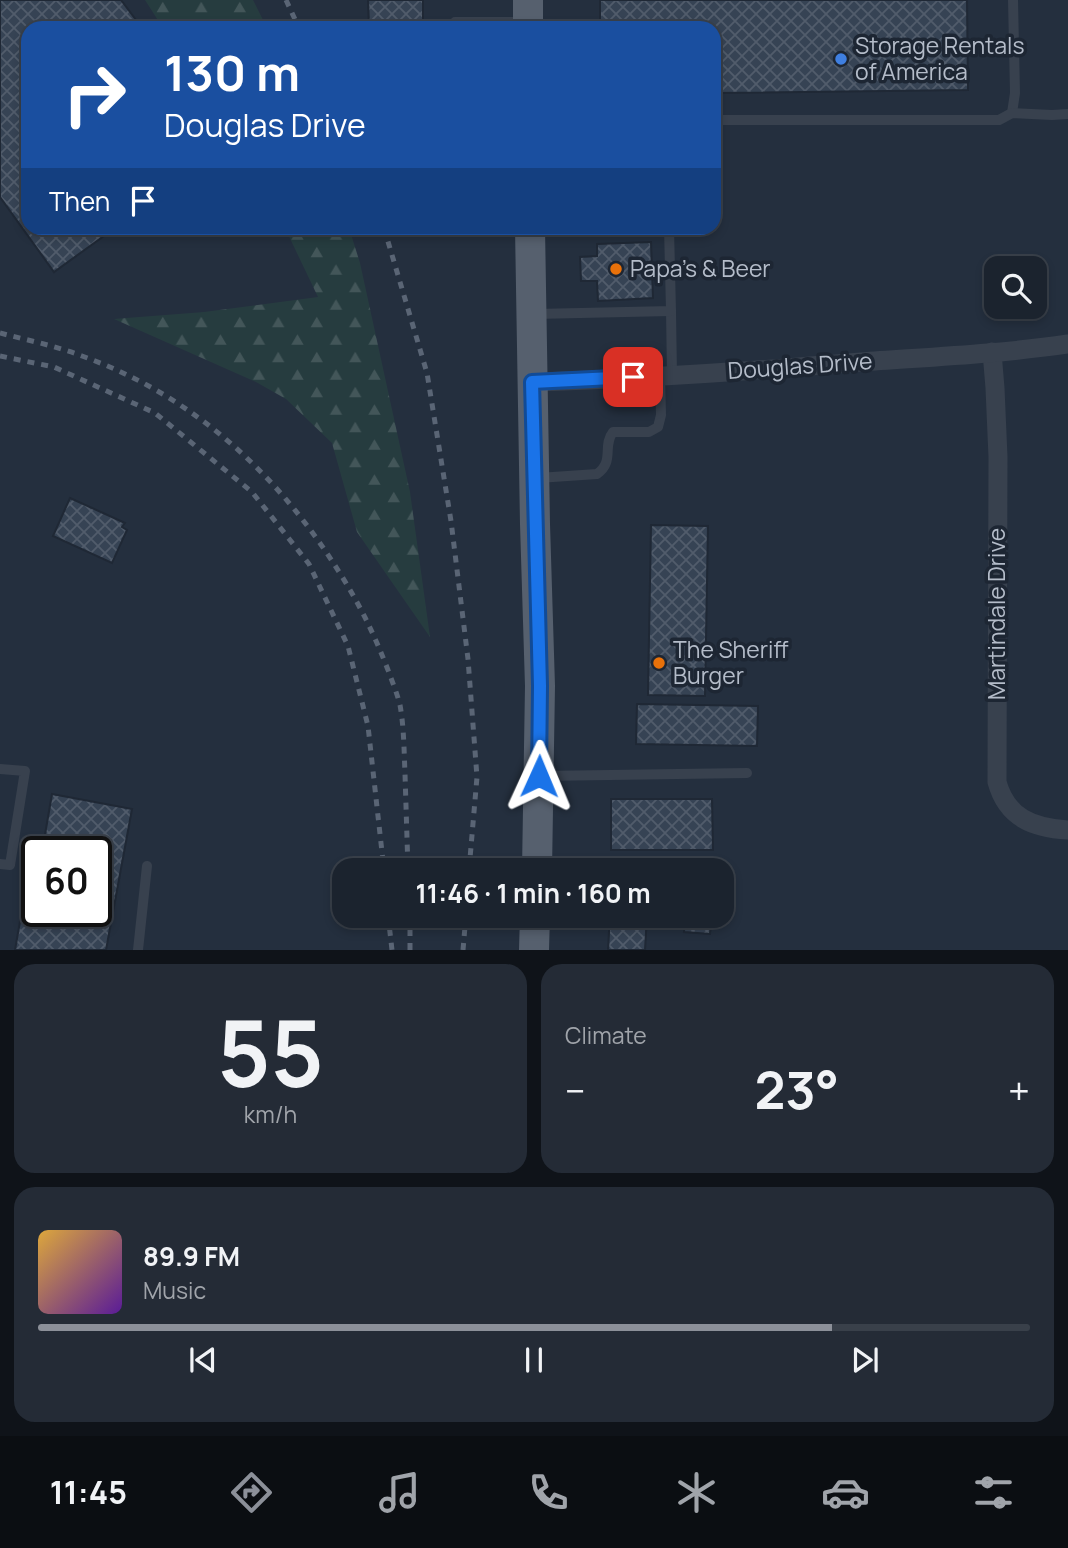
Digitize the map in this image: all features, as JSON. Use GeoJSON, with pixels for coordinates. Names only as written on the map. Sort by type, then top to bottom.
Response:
{"type":"FeatureCollection","features":[{"type":"Feature","properties":{"kind":"main road"},"geometry":{"type":"LineString","coordinates":[[530,235],[540,686],[537,858]]}},
{"type":"Feature","properties":{"kind":"main road"},"geometry":{"type":"LineString","coordinates":[[534,950],[535,928]]}},
{"type":"Feature","properties":{"kind":"street","name":"Douglas Drive"},"geometry":{"type":"LineString","coordinates":[[532,382],[798,367],[1068,344]]}},
{"type":"Feature","properties":{"kind":"street","name":"Martindale Drive"},"geometry":{"type":"LineString","coordinates":[[992,352],[998,457],[997,782],[999,790],[1017,816],[1026,822],[1068,831]]}},
{"type":"Feature","properties":{"kind":"lane"},"geometry":{"type":"LineString","coordinates":[[1012,113],[1016,93],[1013,0]]}},
{"type":"Feature","properties":{"kind":"lane"},"geometry":{"type":"LineString","coordinates":[[470,21],[528,17]]}},
{"type":"Feature","properties":{"kind":"lane"},"geometry":{"type":"LineString","coordinates":[[721,120],[999,120],[1012,113],[1068,114]]}},
{"type":"Feature","properties":{"kind":"lane"},"geometry":{"type":"LineString","coordinates":[[534,478],[597,474],[605,469],[609,438],[614,432],[649,432],[658,427],[662,415],[671,311],[669,235]]}},
{"type":"Feature","properties":{"kind":"lane"},"geometry":{"type":"LineString","coordinates":[[531,314],[671,311]]}},
{"type":"Feature","properties":{"kind":"lane"},"geometry":{"type":"LineString","coordinates":[[0,769],[25,771],[10,865],[0,864]]}},
{"type":"Feature","properties":{"kind":"lane"},"geometry":{"type":"LineString","coordinates":[[539,776],[747,773]]}},
{"type":"Feature","properties":{"kind":"lane"},"geometry":{"type":"LineString","coordinates":[[138,950],[147,866]]}},
{"type":"Feature","properties":{"kind":"green space"},"geometry":{"type":"Polygon","coordinates":[[[145,0],[253,0],[264,21],[158,21],[145,0]]]}},
{"type":"Feature","properties":{"kind":"green space"},"geometry":{"type":"Polygon","coordinates":[[[288,235],[351,235],[360,263],[410,492],[430,637],[357,532],[332,443],[286,399],[256,382],[114,319],[204,312],[318,297],[288,235]]]}},
{"type":"Feature","properties":{"kind":"building"},"geometry":{"type":"Polygon","coordinates":[[[0,0],[121,0],[137,21],[21,21],[21,226],[0,197],[0,0]]]}},
{"type":"Feature","properties":{"kind":"building"},"geometry":{"type":"Polygon","coordinates":[[[368,0],[423,0],[423,21],[369,21],[368,0]]]}},
{"type":"Feature","properties":{"kind":"building","name":"Storage Rentals of America"},"geometry":{"type":"Polygon","coordinates":[[[600,0],[967,0],[968,90],[721,93],[721,21],[600,21],[600,0]]]}},
{"type":"Feature","properties":{"kind":"building"},"geometry":{"type":"Polygon","coordinates":[[[27,235],[105,235],[54,272],[27,235]]]}},
{"type":"Feature","properties":{"kind":"building","name":"Papa's & Beer"},"geometry":{"type":"Polygon","coordinates":[[[651,242],[653,298],[598,301],[597,281],[581,281],[580,257],[597,256],[597,244],[651,242]]]}},
{"type":"Feature","properties":{"kind":"building"},"geometry":{"type":"Polygon","coordinates":[[[70,498],[125,523],[122,527],[127,530],[112,563],[53,536],[70,498]]]}},
{"type":"Feature","properties":{"kind":"building"},"geometry":{"type":"Polygon","coordinates":[[[651,525],[708,526],[705,696],[648,695],[651,525]]]}},
{"type":"Feature","properties":{"kind":"building"},"geometry":{"type":"Polygon","coordinates":[[[637,704],[758,706],[757,746],[636,744],[637,704]]]}},
{"type":"Feature","properties":{"kind":"building"},"geometry":{"type":"Polygon","coordinates":[[[52,794],[132,809],[112,917],[112,836],[45,836],[52,794]]]}},
{"type":"Feature","properties":{"kind":"building"},"geometry":{"type":"Polygon","coordinates":[[[611,799],[712,799],[713,850],[611,850],[611,799]]]}},
{"type":"Feature","properties":{"kind":"building"},"geometry":{"type":"Polygon","coordinates":[[[21,916],[21,927],[110,927],[106,950],[15,950],[21,916]]]}},
{"type":"Feature","properties":{"kind":"building"},"geometry":{"type":"Polygon","coordinates":[[[609,928],[646,928],[645,950],[608,950],[609,928]]]}},
{"type":"Feature","properties":{"kind":"building"},"geometry":{"type":"Polygon","coordinates":[[[684,928],[711,928],[710,934],[684,932],[684,928]]]}},
{"type":"Feature","properties":{"kind":"railway"},"geometry":{"type":"LineString","coordinates":[[286,0],[296,21]]}},
{"type":"Feature","properties":{"kind":"railway"},"geometry":{"type":"LineString","coordinates":[[386,235],[427,373],[451,521],[468,659],[477,777],[470,858]]}},
{"type":"Feature","properties":{"kind":"railway"},"geometry":{"type":"LineString","coordinates":[[0,333],[82,356],[161,393],[230,443],[290,504],[317,539],[367,621],[399,701],[404,739],[408,858]]}},
{"type":"Feature","properties":{"kind":"railway"},"geometry":{"type":"LineString","coordinates":[[0,356],[54,367],[155,413],[252,492],[309,564],[348,646],[368,726],[383,858]]}},
{"type":"Feature","properties":{"kind":"railway"},"geometry":{"type":"LineString","coordinates":[[389,928],[392,950]]}},
{"type":"Feature","properties":{"kind":"railway"},"geometry":{"type":"LineString","coordinates":[[410,928],[410,950]]}},
{"type":"Feature","properties":{"kind":"railway"},"geometry":{"type":"LineString","coordinates":[[463,950],[465,928]]}},
{"type":"Feature","properties":{"kind":"place","name":"Storage Rentals of America"},"geometry":{"type":"Point","coordinates":[841,59]}},
{"type":"Feature","properties":{"kind":"place","name":"Papa's & Beer"},"geometry":{"type":"Point","coordinates":[616,269]}},
{"type":"Feature","properties":{"kind":"place","name":"The Sheriff Burger"},"geometry":{"type":"Point","coordinates":[659,663]}},
{"type":"Feature","properties":{"kind":"route"},"geometry":{"type":"LineString","coordinates":[[539,776],[540,686],[532,382],[633,377]]}}]}
